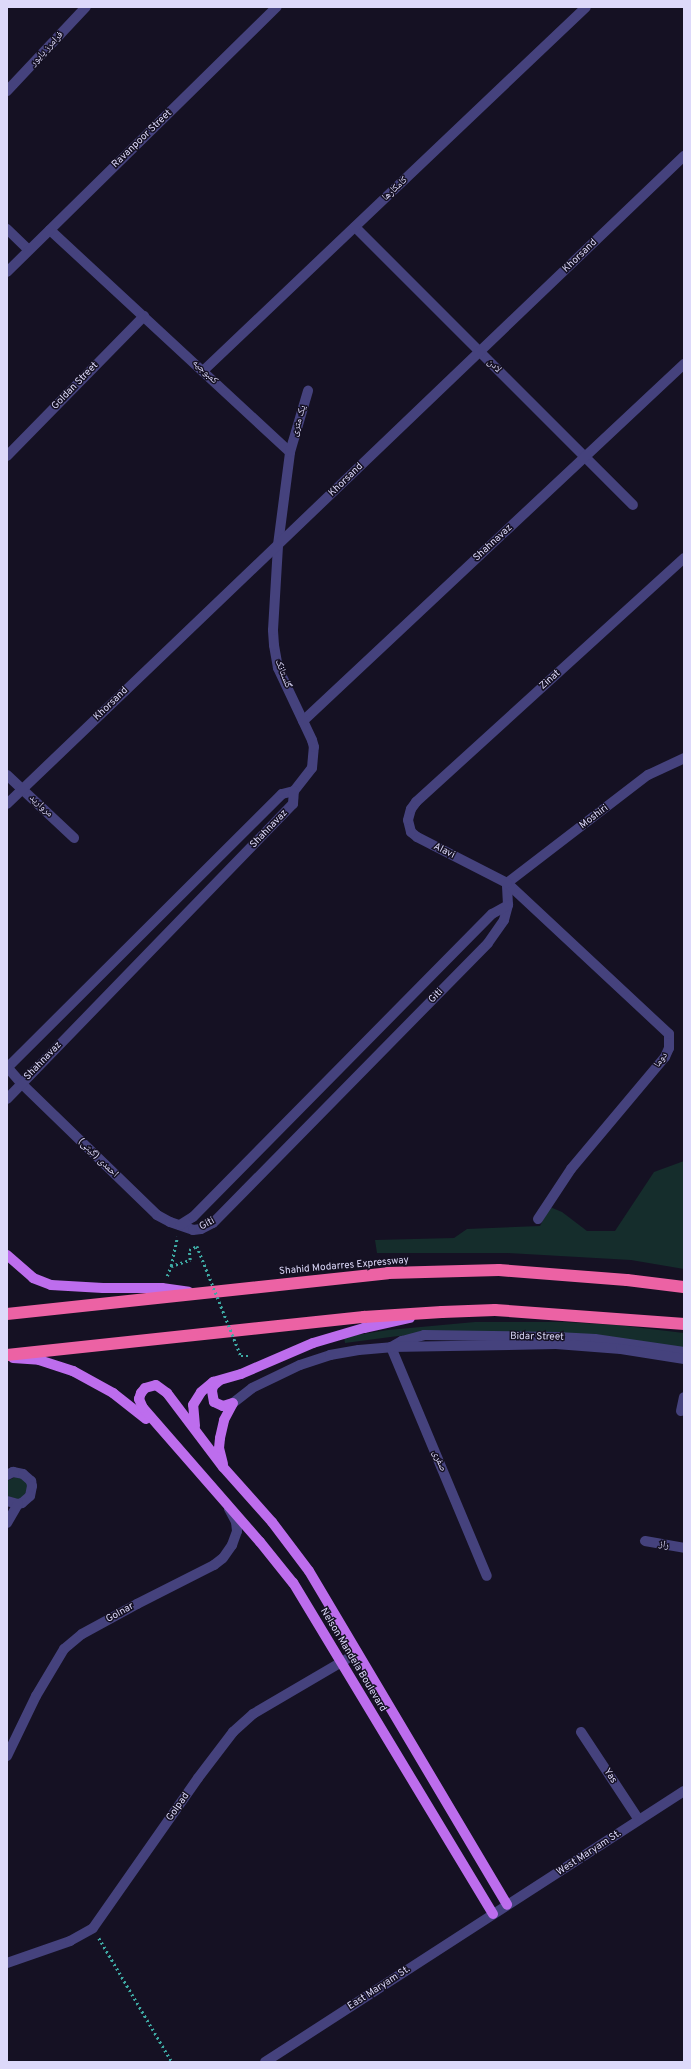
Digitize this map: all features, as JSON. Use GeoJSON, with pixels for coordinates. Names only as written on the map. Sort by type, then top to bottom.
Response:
{"type":"FeatureCollection","features":[{"type":"Feature","properties":{"kind":"highway","name":"Shahid Modarres Expressway"},"geometry":{"type":"LineString","coordinates":[[7,1314],[388,1273],[499,1270],[627,1280],[684,1287]]}},
{"type":"Feature","properties":{"kind":"highway"},"geometry":{"type":"LineString","coordinates":[[7,1356],[364,1317],[442,1312],[495,1310],[684,1324]]}},
{"type":"Feature","properties":{"kind":"main road"},"geometry":{"type":"LineString","coordinates":[[7,1255],[28,1274],[42,1283],[60,1287],[162,1288],[194,1293]]}},
{"type":"Feature","properties":{"kind":"main road"},"geometry":{"type":"LineString","coordinates":[[197,1432],[193,1416],[193,1405],[207,1386],[241,1374],[329,1338],[382,1324],[442,1312]]}},
{"type":"Feature","properties":{"kind":"main road"},"geometry":{"type":"LineString","coordinates":[[7,1356],[48,1362],[86,1377],[113,1393],[167,1436]]}},
{"type":"Feature","properties":{"kind":"main road"},"geometry":{"type":"LineString","coordinates":[[221,1380],[213,1386],[212,1391],[214,1402],[223,1406],[233,1403]]}},
{"type":"Feature","properties":{"kind":"main road","name":"Nelson Mandela Boulevard"},"geometry":{"type":"LineString","coordinates":[[493,1914],[293,1583],[143,1408],[140,1401],[141,1393],[148,1386],[156,1385],[161,1387],[224,1467],[272,1522],[309,1571],[507,1905]]}},
{"type":"Feature","properties":{"kind":"main road"},"geometry":{"type":"LineString","coordinates":[[224,1467],[219,1448],[220,1438],[224,1420],[233,1403]]}},
{"type":"Feature","properties":{"kind":"street","name":"فرامرز پایور"},"geometry":{"type":"LineString","coordinates":[[7,91],[86,7]]}},
{"type":"Feature","properties":{"kind":"street","name":"Ravanpoor Street"},"geometry":{"type":"LineString","coordinates":[[7,272],[277,7]]}},
{"type":"Feature","properties":{"kind":"street","name":"کامکارها"},"geometry":{"type":"LineString","coordinates":[[203,371],[586,7]]}},
{"type":"Feature","properties":{"kind":"street","name":"Khorsand"},"geometry":{"type":"LineString","coordinates":[[7,804],[684,156]]}},
{"type":"Feature","properties":{"kind":"street","name":"لادن"},"geometry":{"type":"LineString","coordinates":[[355,227],[633,505]]}},
{"type":"Feature","properties":{"kind":"street"},"geometry":{"type":"LineString","coordinates":[[7,229],[29,250]]}},
{"type":"Feature","properties":{"kind":"street","name":"کمبوجیه"},"geometry":{"type":"LineString","coordinates":[[50,230],[290,452]]}},
{"type":"Feature","properties":{"kind":"street","name":"Goldan Street"},"geometry":{"type":"LineString","coordinates":[[7,456],[144,316]]}},
{"type":"Feature","properties":{"kind":"street","name":"Shahnavaz"},"geometry":{"type":"LineString","coordinates":[[302,721],[684,364]]}},
{"type":"Feature","properties":{"kind":"street","name":"یک متری"},"geometry":{"type":"LineString","coordinates":[[290,452],[308,391]]}},
{"type":"Feature","properties":{"kind":"street"},"geometry":{"type":"LineString","coordinates":[[278,545],[290,452]]}},
{"type":"Feature","properties":{"kind":"street","name":"گلستانک"},"geometry":{"type":"LineString","coordinates":[[278,545],[274,645],[278,668],[312,740],[314,754],[312,768],[294,791]]}},
{"type":"Feature","properties":{"kind":"street","name":"Zinat"},"geometry":{"type":"LineString","coordinates":[[416,802],[684,558]]}},
{"type":"Feature","properties":{"kind":"street","name":"Moshiri"},"geometry":{"type":"LineString","coordinates":[[507,883],[648,775],[657,769],[684,758]]}},
{"type":"Feature","properties":{"kind":"street","name":"مروارید"},"geometry":{"type":"LineString","coordinates":[[7,775],[74,838]]}},
{"type":"Feature","properties":{"kind":"street","name":"Shahnavaz"},"geometry":{"type":"LineString","coordinates":[[7,1068],[282,794],[294,791],[293,804],[7,1099]]}},
{"type":"Feature","properties":{"kind":"street","name":"Alavi"},"geometry":{"type":"LineString","coordinates":[[416,802],[411,809],[408,820],[411,832],[417,837],[507,883]]}},
{"type":"Feature","properties":{"kind":"street","name":"Giti"},"geometry":{"type":"LineString","coordinates":[[180,1225],[193,1230],[201,1229],[214,1223],[488,942],[501,927],[508,905],[507,883]]}},
{"type":"Feature","properties":{"kind":"street","name":"دوما"},"geometry":{"type":"LineString","coordinates":[[507,883],[665,1029],[669,1034],[671,1041],[665,1057],[571,1170],[538,1219]]}},
{"type":"Feature","properties":{"kind":"street","name":"Giti"},"geometry":{"type":"LineString","coordinates":[[180,1225],[193,1217],[492,914],[508,905]]}},
{"type":"Feature","properties":{"kind":"street"},"geometry":{"type":"LineString","coordinates":[[7,1068],[22,1084]]}},
{"type":"Feature","properties":{"kind":"street","name":"احمدی (گیتی)"},"geometry":{"type":"LineString","coordinates":[[22,1084],[157,1215],[180,1225]]}},
{"type":"Feature","properties":{"kind":"street","name":"Bidar Street"},"geometry":{"type":"LineString","coordinates":[[391,1347],[402,1341],[424,1335],[557,1337],[595,1339],[684,1352]]}},
{"type":"Feature","properties":{"kind":"street","name":"Bidar Street"},"geometry":{"type":"LineString","coordinates":[[233,1403],[243,1394],[265,1381],[320,1358],[349,1351],[391,1347],[564,1345],[621,1349],[684,1359]]}},
{"type":"Feature","properties":{"kind":"street","name":"صفری"},"geometry":{"type":"LineString","coordinates":[[391,1347],[487,1576]]}},
{"type":"Feature","properties":{"kind":"street"},"geometry":{"type":"LineString","coordinates":[[681,1411],[684,1397]]}},
{"type":"Feature","properties":{"kind":"street"},"geometry":{"type":"LineString","coordinates":[[7,1475],[18,1472],[23,1474],[31,1481],[32,1491],[27,1500],[18,1504],[7,1522]]}},
{"type":"Feature","properties":{"kind":"street","name":"Golnar"},"geometry":{"type":"LineString","coordinates":[[7,1756],[36,1696],[64,1649],[71,1642],[116,1615],[214,1566],[223,1558],[232,1545],[237,1531],[233,1517],[220,1496]]}},
{"type":"Feature","properties":{"kind":"street"},"geometry":{"type":"LineString","coordinates":[[7,1501],[18,1504]]}},
{"type":"Feature","properties":{"kind":"street","name":"راز"},"geometry":{"type":"LineString","coordinates":[[644,1541],[684,1548]]}},
{"type":"Feature","properties":{"kind":"street","name":"Golpad"},"geometry":{"type":"LineString","coordinates":[[7,1963],[70,1941],[93,1928],[198,1778],[233,1732],[253,1714],[357,1653]]}},
{"type":"Feature","properties":{"kind":"street","name":"Yas"},"geometry":{"type":"LineString","coordinates":[[581,1732],[639,1820]]}},
{"type":"Feature","properties":{"kind":"street","name":"West Maryam St."},"geometry":{"type":"LineString","coordinates":[[493,1914],[684,1791]]}},
{"type":"Feature","properties":{"kind":"street","name":"East Maryam St."},"geometry":{"type":"LineString","coordinates":[[264,2062],[493,1914]]}},
{"type":"Feature","properties":{"kind":"path"},"geometry":{"type":"LineString","coordinates":[[180,1225],[171,1266],[190,1260],[189,1250],[197,1246],[241,1356]]}},
{"type":"Feature","properties":{"kind":"path"},"geometry":{"type":"LineString","coordinates":[[93,1928],[172,2062]]}},
{"type":"Feature","properties":{"kind":"green space"},"geometry":{"type":"Polygon","coordinates":[[[684,1161],[684,1269],[631,1260],[507,1253],[377,1253],[375,1240],[454,1238],[467,1229],[540,1226],[550,1207],[562,1212],[587,1231],[615,1231],[654,1172],[684,1161]]]}},
{"type":"Feature","properties":{"kind":"green space"},"geometry":{"type":"Polygon","coordinates":[[[475,1322],[564,1322],[617,1325],[684,1333],[684,1349],[457,1333],[398,1336],[345,1343],[344,1337],[388,1330],[475,1322]]]}},
{"type":"Feature","properties":{"kind":"green space"},"geometry":{"type":"Polygon","coordinates":[[[15,1477],[22,1478],[27,1483],[28,1490],[21,1500],[7,1496],[7,1481],[15,1477]]]}}]}
